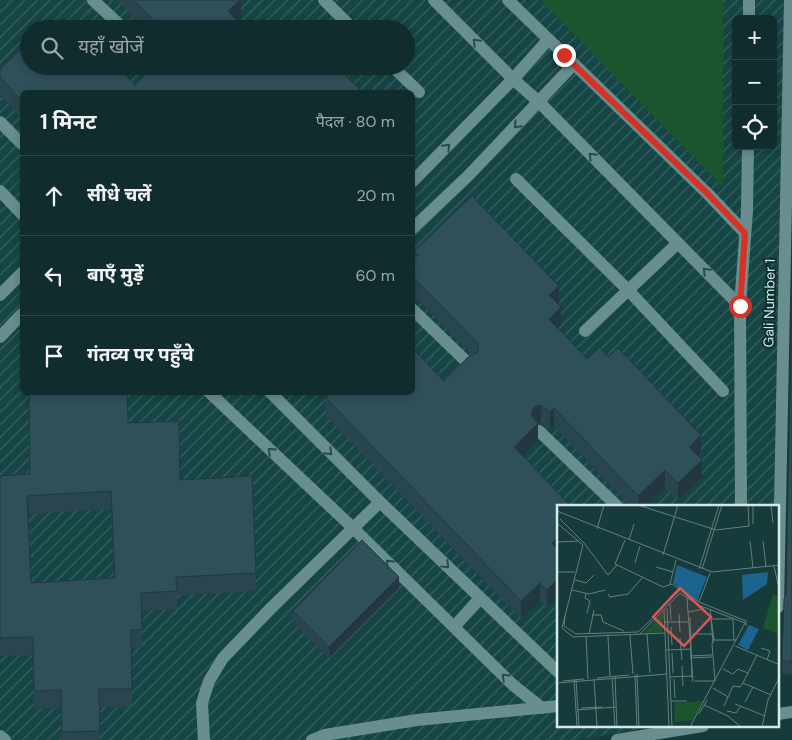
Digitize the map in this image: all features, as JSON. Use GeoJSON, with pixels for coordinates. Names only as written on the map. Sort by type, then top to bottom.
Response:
{"type":"FeatureCollection","features":[{"type":"Feature","properties":{"kind":"street"},"geometry":{"type":"LineString","coordinates":[[93,0],[114,20]]}},
{"type":"Feature","properties":{"kind":"street"},"geometry":{"type":"LineString","coordinates":[[324,0],[345,20]]}},
{"type":"Feature","properties":{"kind":"street"},"geometry":{"type":"LineString","coordinates":[[434,0],[513,80],[539,102],[740,306]]}},
{"type":"Feature","properties":{"kind":"street"},"geometry":{"type":"LineString","coordinates":[[508,0],[709,195],[745,233]]}},
{"type":"Feature","properties":{"kind":"street"},"geometry":{"type":"LineString","coordinates":[[749,15],[750,0]]}},
{"type":"Feature","properties":{"kind":"street","name":"Gali Number 1"},"geometry":{"type":"LineString","coordinates":[[780,506],[790,0]]}},
{"type":"Feature","properties":{"kind":"street"},"geometry":{"type":"LineString","coordinates":[[415,179],[513,80],[548,40]]}},
{"type":"Feature","properties":{"kind":"street"},"geometry":{"type":"LineString","coordinates":[[415,226],[539,102],[574,64]]}},
{"type":"Feature","properties":{"kind":"street"},"geometry":{"type":"LineString","coordinates":[[401,75],[419,92]]}},
{"type":"Feature","properties":{"kind":"street"},"geometry":{"type":"LineString","coordinates":[[0,122],[20,142]]}},
{"type":"Feature","properties":{"kind":"street"},"geometry":{"type":"LineString","coordinates":[[741,505],[740,306],[748,150]]}},
{"type":"Feature","properties":{"kind":"street"},"geometry":{"type":"LineString","coordinates":[[516,178],[628,290],[724,391]]}},
{"type":"Feature","properties":{"kind":"street"},"geometry":{"type":"LineString","coordinates":[[0,191],[20,212]]}},
{"type":"Feature","properties":{"kind":"street"},"geometry":{"type":"LineString","coordinates":[[585,331],[678,243]]}},
{"type":"Feature","properties":{"kind":"street"},"geometry":{"type":"LineString","coordinates":[[0,295],[20,275]]}},
{"type":"Feature","properties":{"kind":"street"},"geometry":{"type":"LineString","coordinates":[[415,312],[471,366]]}},
{"type":"Feature","properties":{"kind":"street"},"geometry":{"type":"LineString","coordinates":[[0,337],[20,316]]}},
{"type":"Feature","properties":{"kind":"street"},"geometry":{"type":"LineString","coordinates":[[212,395],[353,528],[513,685],[542,708]]}},
{"type":"Feature","properties":{"kind":"street"},"geometry":{"type":"LineString","coordinates":[[273,395],[380,502],[557,671]]}},
{"type":"Feature","properties":{"kind":"street"},"geometry":{"type":"LineString","coordinates":[[539,431],[616,505]]}},
{"type":"Feature","properties":{"kind":"street"},"geometry":{"type":"LineString","coordinates":[[204,740],[202,703],[209,681],[223,658],[380,502]]}},
{"type":"Feature","properties":{"kind":"street"},"geometry":{"type":"LineString","coordinates":[[454,627],[480,598]]}},
{"type":"Feature","properties":{"kind":"street"},"geometry":{"type":"LineString","coordinates":[[312,740],[325,735],[417,720],[557,706]]}},
{"type":"Feature","properties":{"kind":"street"},"geometry":{"type":"LineString","coordinates":[[617,740],[691,728]]}},
{"type":"Feature","properties":{"kind":"street"},"geometry":{"type":"LineString","coordinates":[[0,736],[4,740]]}},
{"type":"Feature","properties":{"kind":"shaded area"},"geometry":{"type":"Polygon","coordinates":[[[0,0],[789,0],[778,505],[557,505],[557,728],[645,728],[578,740],[0,740],[0,0]]]}},
{"type":"Feature","properties":{"kind":"green space"},"geometry":{"type":"Polygon","coordinates":[[[540,0],[723,0],[723,187],[540,0]]]}},
{"type":"Feature","properties":{"kind":"building"},"geometry":{"type":"Polygon","coordinates":[[[134,0],[240,0],[228,11],[236,20],[153,20],[134,0]]]}},
{"type":"Feature","properties":{"kind":"building"},"geometry":{"type":"Polygon","coordinates":[[[20,50],[20,75],[125,75],[135,85],[145,75],[346,75],[360,90],[20,90],[20,99],[0,77],[0,69],[20,50]]]}},
{"type":"Feature","properties":{"kind":"building"},"geometry":{"type":"Polygon","coordinates":[[[472,196],[559,286],[549,295],[561,307],[549,319],[587,359],[600,347],[608,357],[618,348],[701,435],[689,447],[702,460],[678,483],[665,470],[638,496],[554,408],[550,412],[541,405],[534,407],[531,415],[538,423],[514,447],[570,505],[557,505],[557,538],[552,543],[557,549],[557,580],[547,590],[540,583],[521,601],[326,398],[329,395],[415,395],[415,351],[444,381],[469,356],[477,353],[479,346],[477,342],[415,279],[415,258],[418,255],[415,250],[472,196]]]}},
{"type":"Feature","properties":{"kind":"building"},"geometry":{"type":"Polygon","coordinates":[[[792,297],[792,661],[782,661],[784,599],[786,594],[792,297]]]}},
{"type":"Feature","properties":{"kind":"building"},"geometry":{"type":"Polygon","coordinates":[[[29,395],[127,395],[128,423],[179,421],[180,480],[252,476],[256,573],[176,577],[177,591],[141,593],[142,629],[131,630],[132,689],[99,689],[100,731],[62,732],[61,690],[34,691],[33,637],[0,638],[0,476],[30,474],[29,395]],[[111,491],[27,496],[31,583],[115,578],[111,491]]]}},
{"type":"Feature","properties":{"kind":"building"},"geometry":{"type":"Polygon","coordinates":[[[362,540],[399,577],[329,647],[293,611],[362,540]]]}},
{"type":"Feature","properties":{"kind":"route"},"geometry":{"type":"LineString","coordinates":[[564,55],[709,195],[745,233],[740,306]]}}]}
